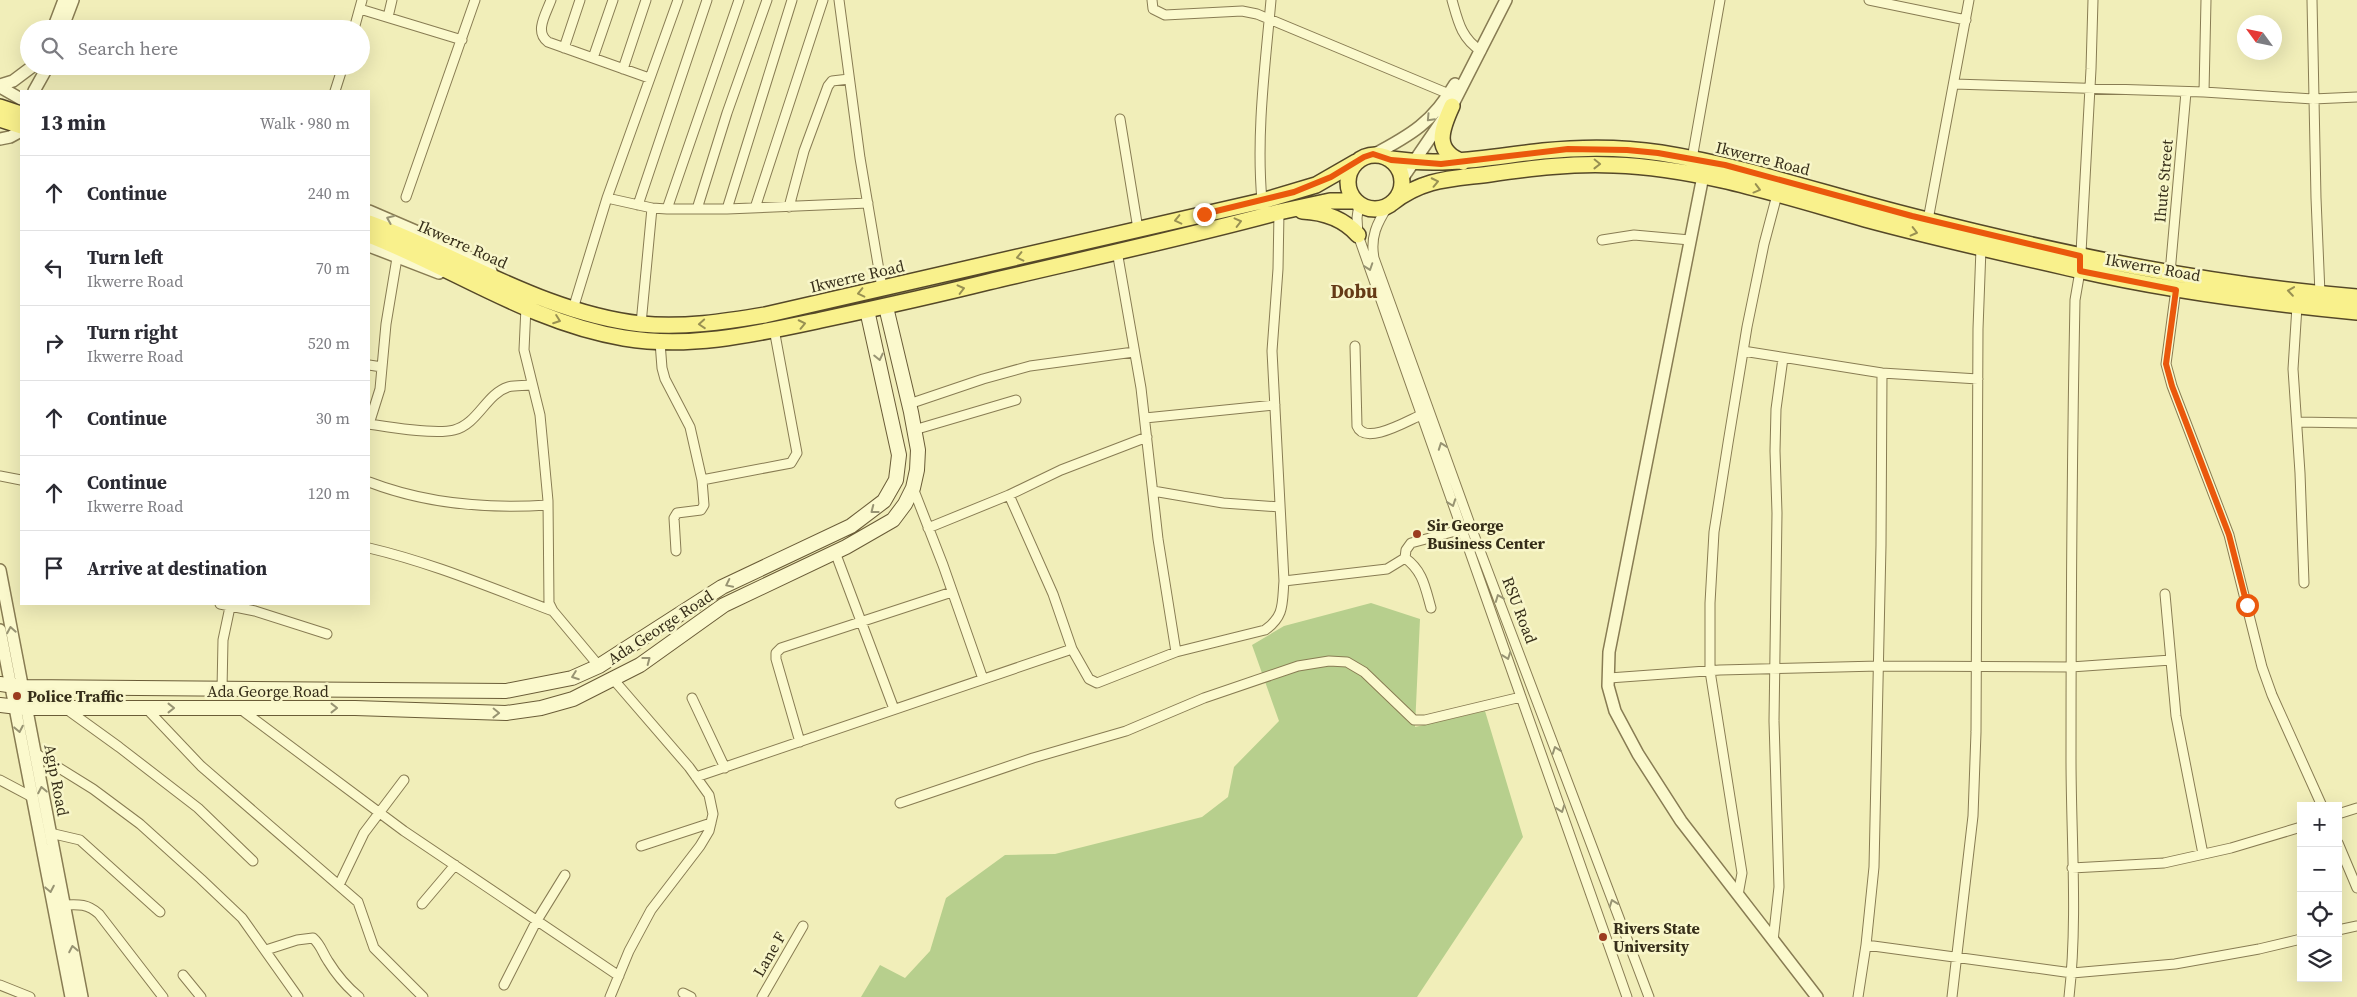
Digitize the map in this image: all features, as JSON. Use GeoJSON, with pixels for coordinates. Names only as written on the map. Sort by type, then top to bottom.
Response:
{"type":"FeatureCollection","features":[{"type":"Feature","properties":{"kind":"main road"},"geometry":{"type":"LineString","coordinates":[[1450,100],[1442,129],[1442,142],[1449,155],[1463,162]]}},
{"type":"Feature","properties":{"kind":"main road"},"geometry":{"type":"LineString","coordinates":[[0,107],[20,114]]}},
{"type":"Feature","properties":{"kind":"main road"},"geometry":{"type":"LineString","coordinates":[[0,119],[20,132]]}},
{"type":"Feature","properties":{"kind":"main road","name":"Ikwerre Road"},"geometry":{"type":"LineString","coordinates":[[1391,160],[1463,162],[1568,149],[1627,150],[1692,159],[1725,165],[2176,290],[2357,312]]}},
{"type":"Feature","properties":{"kind":"main road"},"geometry":{"type":"LineString","coordinates":[[1373,154],[1391,160],[1399,168],[1402,179],[1398,196],[1390,204],[1371,208],[1358,202],[1348,186],[1351,169],[1356,162],[1373,154]]}},
{"type":"Feature","properties":{"kind":"main road","name":"Ikwerre Road"},"geometry":{"type":"LineString","coordinates":[[370,223],[509,284],[573,309],[641,324],[681,326],[720,323],[765,315],[1262,201],[1316,185],[1356,162]]}},
{"type":"Feature","properties":{"kind":"main road","name":"Ikwerre Road"},"geometry":{"type":"LineString","coordinates":[[1390,204],[1410,189],[1430,182],[1540,167],[1615,165],[1654,168],[1703,176],[1913,232],[1981,248],[2080,263],[2320,294],[2357,297]]}},
{"type":"Feature","properties":{"kind":"main road","name":"Ikwerre Road"},"geometry":{"type":"LineString","coordinates":[[370,235],[526,307],[594,331],[660,342],[716,339],[774,330],[886,307],[1283,211],[1330,201],[1358,202]]}},
{"type":"Feature","properties":{"kind":"main road"},"geometry":{"type":"LineString","coordinates":[[1283,211],[1318,212],[1334,217],[1346,223],[1358,235]]}},
{"type":"Feature","properties":{"kind":"main road","name":"Ada George Road"},"geometry":{"type":"LineString","coordinates":[[0,705],[20,708],[355,708],[506,713],[541,708],[573,699],[640,665],[724,605],[834,552],[893,520],[905,504],[913,488],[917,460],[909,404],[886,307]]}},
{"type":"Feature","properties":{"kind":"main road","name":"Ada George Road"},"geometry":{"type":"LineString","coordinates":[[11,685],[506,691],[563,680],[599,666],[722,587],[851,526],[884,501],[896,480],[899,455],[867,310]]}},
{"type":"Feature","properties":{"kind":"street"},"geometry":{"type":"LineString","coordinates":[[56,20],[64,0]]}},
{"type":"Feature","properties":{"kind":"street"},"geometry":{"type":"LineString","coordinates":[[65,20],[73,0]]}},
{"type":"Feature","properties":{"kind":"street"},"geometry":{"type":"LineString","coordinates":[[388,17],[392,0]]}},
{"type":"Feature","properties":{"kind":"street"},"geometry":{"type":"LineString","coordinates":[[406,197],[475,0]]}},
{"type":"Feature","properties":{"kind":"street"},"geometry":{"type":"LineString","coordinates":[[551,0],[540,31],[542,38],[564,48],[649,78]]}},
{"type":"Feature","properties":{"kind":"street"},"geometry":{"type":"LineString","coordinates":[[564,48],[580,0]]}},
{"type":"Feature","properties":{"kind":"street"},"geometry":{"type":"LineString","coordinates":[[593,58],[613,0]]}},
{"type":"Feature","properties":{"kind":"street"},"geometry":{"type":"LineString","coordinates":[[623,69],[646,0]]}},
{"type":"Feature","properties":{"kind":"street"},"geometry":{"type":"LineString","coordinates":[[573,309],[607,198],[678,0]]}},
{"type":"Feature","properties":{"kind":"street"},"geometry":{"type":"LineString","coordinates":[[638,205],[707,0]]}},
{"type":"Feature","properties":{"kind":"street"},"geometry":{"type":"LineString","coordinates":[[667,209],[739,0]]}},
{"type":"Feature","properties":{"kind":"street"},"geometry":{"type":"LineString","coordinates":[[697,209],[727,113],[767,0]]}},
{"type":"Feature","properties":{"kind":"street"},"geometry":{"type":"LineString","coordinates":[[727,209],[792,0]]}},
{"type":"Feature","properties":{"kind":"street"},"geometry":{"type":"LineString","coordinates":[[755,208],[823,0]]}},
{"type":"Feature","properties":{"kind":"street"},"geometry":{"type":"LineString","coordinates":[[838,0],[882,288]]}},
{"type":"Feature","properties":{"kind":"street"},"geometry":{"type":"LineString","coordinates":[[1152,0],[1153,9],[1165,15],[1242,11],[1269,18],[1450,100]]}},
{"type":"Feature","properties":{"kind":"street"},"geometry":{"type":"LineString","coordinates":[[1262,201],[1259,171],[1261,106],[1271,0]]}},
{"type":"Feature","properties":{"kind":"street"},"geometry":{"type":"LineString","coordinates":[[1452,0],[1459,26],[1465,38],[1477,49]]}},
{"type":"Feature","properties":{"kind":"street"},"geometry":{"type":"LineString","coordinates":[[1477,49],[1498,0]]}},
{"type":"Feature","properties":{"kind":"street"},"geometry":{"type":"LineString","coordinates":[[1402,179],[1450,100],[1506,0]]}},
{"type":"Feature","properties":{"kind":"street"},"geometry":{"type":"LineString","coordinates":[[1692,159],[1720,0]]}},
{"type":"Feature","properties":{"kind":"street"},"geometry":{"type":"LineString","coordinates":[[1869,0],[1966,20]]}},
{"type":"Feature","properties":{"kind":"street"},"geometry":{"type":"LineString","coordinates":[[1928,220],[1969,0]]}},
{"type":"Feature","properties":{"kind":"street"},"geometry":{"type":"LineString","coordinates":[[2069,997],[2074,954],[2071,667],[2075,310],[2080,263],[2093,0]]}},
{"type":"Feature","properties":{"kind":"street"},"geometry":{"type":"LineString","coordinates":[[2204,92],[2206,0]]}},
{"type":"Feature","properties":{"kind":"street"},"geometry":{"type":"LineString","coordinates":[[2312,0],[2313,100],[2320,294]]}},
{"type":"Feature","properties":{"kind":"street"},"geometry":{"type":"LineString","coordinates":[[357,20],[361,4],[388,17],[462,40]]}},
{"type":"Feature","properties":{"kind":"street"},"geometry":{"type":"LineString","coordinates":[[0,86],[13,81],[21,75]]}},
{"type":"Feature","properties":{"kind":"street"},"geometry":{"type":"LineString","coordinates":[[335,90],[340,75]]}},
{"type":"Feature","properties":{"kind":"street"},"geometry":{"type":"LineString","coordinates":[[35,90],[42,77]]}},
{"type":"Feature","properties":{"kind":"street"},"geometry":{"type":"LineString","coordinates":[[42,77],[42,90]]}},
{"type":"Feature","properties":{"kind":"street"},"geometry":{"type":"LineString","coordinates":[[789,207],[804,151],[828,86],[832,81],[849,79]]}},
{"type":"Feature","properties":{"kind":"street"},"geometry":{"type":"LineString","coordinates":[[1954,84],[2204,92],[2313,100],[2357,97]]}},
{"type":"Feature","properties":{"kind":"street"},"geometry":{"type":"LineString","coordinates":[[0,86],[20,97]]}},
{"type":"Feature","properties":{"kind":"street","name":"Ihute Street"},"geometry":{"type":"LineString","coordinates":[[2170,274],[2186,92]]}},
{"type":"Feature","properties":{"kind":"street"},"geometry":{"type":"LineString","coordinates":[[1373,154],[1403,140],[1423,126],[1450,100]]}},
{"type":"Feature","properties":{"kind":"street"},"geometry":{"type":"LineString","coordinates":[[1120,119],[1138,229]]}},
{"type":"Feature","properties":{"kind":"street"},"geometry":{"type":"LineString","coordinates":[[1,139],[20,132]]}},
{"type":"Feature","properties":{"kind":"street"},"geometry":{"type":"LineString","coordinates":[[1703,176],[1609,652],[1608,686],[1615,711],[1638,754],[1681,820],[1817,997]]}},
{"type":"Feature","properties":{"kind":"street"},"geometry":{"type":"LineString","coordinates":[[1738,895],[1742,872],[1710,671],[1710,603],[1714,532],[1764,244],[1777,195]]}},
{"type":"Feature","properties":{"kind":"street"},"geometry":{"type":"LineString","coordinates":[[607,198],[652,208],[667,209],[727,209],[868,203]]}},
{"type":"Feature","properties":{"kind":"street","name":"RSU Road"},"geometry":{"type":"LineString","coordinates":[[1358,202],[1356,218],[1358,235],[1628,997]]}},
{"type":"Feature","properties":{"kind":"street","name":"RSU Road"},"geometry":{"type":"LineString","coordinates":[[1390,204],[1375,228],[1372,248],[1374,258],[1471,527],[1649,997]]}},
{"type":"Feature","properties":{"kind":"street"},"geometry":{"type":"LineString","coordinates":[[641,324],[652,208]]}},
{"type":"Feature","properties":{"kind":"street"},"geometry":{"type":"LineString","coordinates":[[370,211],[448,245],[470,257],[509,284]]}},
{"type":"Feature","properties":{"kind":"street"},"geometry":{"type":"LineString","coordinates":[[1009,495],[1053,594],[1072,649],[1089,679],[1097,683],[1176,652],[1265,630],[1276,622],[1282,610],[1284,581],[1272,351],[1283,211]]}},
{"type":"Feature","properties":{"kind":"street"},"geometry":{"type":"LineString","coordinates":[[1602,240],[1634,235],[1690,240]]}},
{"type":"Feature","properties":{"kind":"street"},"geometry":{"type":"LineString","coordinates":[[370,246],[461,281],[480,285]]}},
{"type":"Feature","properties":{"kind":"street"},"geometry":{"type":"LineString","coordinates":[[1952,997],[1973,816],[1977,668],[1978,379],[1981,248]]}},
{"type":"Feature","properties":{"kind":"street"},"geometry":{"type":"LineString","coordinates":[[1117,251],[1145,418],[1158,539],[1176,652]]}},
{"type":"Feature","properties":{"kind":"street"},"geometry":{"type":"LineString","coordinates":[[370,421],[380,389],[386,324],[397,258]]}},
{"type":"Feature","properties":{"kind":"street"},"geometry":{"type":"LineString","coordinates":[[2176,290],[2166,364],[2170,379],[2229,535],[2262,667],[2272,695],[2320,802]]}},
{"type":"Feature","properties":{"kind":"street"},"geometry":{"type":"LineString","coordinates":[[2297,306],[2292,369],[2297,422],[2304,583]]}},
{"type":"Feature","properties":{"kind":"street"},"geometry":{"type":"LineString","coordinates":[[526,307],[524,350],[531,386],[540,415],[548,505],[549,603],[552,611],[599,666]]}},
{"type":"Feature","properties":{"kind":"street"},"geometry":{"type":"LineString","coordinates":[[702,480],[791,463],[796,458],[797,453],[774,330]]}},
{"type":"Feature","properties":{"kind":"street"},"geometry":{"type":"LineString","coordinates":[[660,342],[662,368],[690,427],[702,480],[704,505],[701,510],[677,513],[674,518],[676,551]]}},
{"type":"Feature","properties":{"kind":"street"},"geometry":{"type":"LineString","coordinates":[[1356,346],[1357,426],[1360,432],[1367,435],[1376,434],[1421,415]]}},
{"type":"Feature","properties":{"kind":"street"},"geometry":{"type":"LineString","coordinates":[[1744,351],[1882,373],[1978,379]]}},
{"type":"Feature","properties":{"kind":"street"},"geometry":{"type":"LineString","coordinates":[[909,404],[983,379],[1030,366],[1134,352]]}},
{"type":"Feature","properties":{"kind":"street"},"geometry":{"type":"LineString","coordinates":[[1773,941],[1778,887],[1774,721],[1777,514],[1775,451],[1776,409],[1783,358]]}},
{"type":"Feature","properties":{"kind":"street"},"geometry":{"type":"LineString","coordinates":[[370,365],[382,367]]}},
{"type":"Feature","properties":{"kind":"street"},"geometry":{"type":"LineString","coordinates":[[1858,997],[1866,945],[1874,867],[1882,373]]}},
{"type":"Feature","properties":{"kind":"street"},"geometry":{"type":"LineString","coordinates":[[370,424],[407,429],[454,430],[467,423],[496,394],[509,386],[531,386]]}},
{"type":"Feature","properties":{"kind":"street"},"geometry":{"type":"LineString","coordinates":[[914,430],[1016,400]]}},
{"type":"Feature","properties":{"kind":"street"},"geometry":{"type":"LineString","coordinates":[[1145,418],[1275,405]]}},
{"type":"Feature","properties":{"kind":"street"},"geometry":{"type":"LineString","coordinates":[[2297,422],[2357,424]]}},
{"type":"Feature","properties":{"kind":"street"},"geometry":{"type":"LineString","coordinates":[[928,528],[1009,495],[1061,470],[1147,437]]}},
{"type":"Feature","properties":{"kind":"street"},"geometry":{"type":"LineString","coordinates":[[0,476],[20,480]]}},
{"type":"Feature","properties":{"kind":"street"},"geometry":{"type":"LineString","coordinates":[[370,482],[432,499],[481,507],[548,505]]}},
{"type":"Feature","properties":{"kind":"street"},"geometry":{"type":"LineString","coordinates":[[913,488],[983,679]]}},
{"type":"Feature","properties":{"kind":"street"},"geometry":{"type":"LineString","coordinates":[[1152,491],[1223,503],[1280,507]]}},
{"type":"Feature","properties":{"kind":"street"},"geometry":{"type":"LineString","coordinates":[[1284,581],[1387,569],[1404,558],[1406,550],[1411,543],[1471,527]]}},
{"type":"Feature","properties":{"kind":"street"},"geometry":{"type":"LineString","coordinates":[[370,548],[411,558],[464,576],[552,611]]}},
{"type":"Feature","properties":{"kind":"street"},"geometry":{"type":"LineString","coordinates":[[834,552],[894,709]]}},
{"type":"Feature","properties":{"kind":"street"},"geometry":{"type":"LineString","coordinates":[[1404,558],[1415,566],[1422,577],[1431,608]]}},
{"type":"Feature","properties":{"kind":"street","name":"Agip Road"},"geometry":{"type":"LineString","coordinates":[[0,570],[11,685]]}},
{"type":"Feature","properties":{"kind":"street"},"geometry":{"type":"LineString","coordinates":[[800,742],[776,653],[781,648],[952,592]]}},
{"type":"Feature","properties":{"kind":"street"},"geometry":{"type":"LineString","coordinates":[[2165,594],[2176,716],[2203,854]]}},
{"type":"Feature","properties":{"kind":"street"},"geometry":{"type":"LineString","coordinates":[[223,605],[256,611],[328,634]]}},
{"type":"Feature","properties":{"kind":"street"},"geometry":{"type":"LineString","coordinates":[[222,689],[223,640],[230,607]]}},
{"type":"Feature","properties":{"kind":"street","name":"Agip Road"},"geometry":{"type":"LineString","coordinates":[[0,630],[11,685],[35,753],[82,997]]}},
{"type":"Feature","properties":{"kind":"street"},"geometry":{"type":"LineString","coordinates":[[696,777],[1072,649]]}},
{"type":"Feature","properties":{"kind":"street"},"geometry":{"type":"LineString","coordinates":[[900,803],[1033,758],[1126,731],[1204,698],[1298,666],[1329,660],[1347,662],[1364,672],[1414,720],[1425,720],[1521,697]]}},
{"type":"Feature","properties":{"kind":"street"},"geometry":{"type":"LineString","coordinates":[[1608,678],[1710,671],[1878,666],[2071,667],[2171,660]]}},
{"type":"Feature","properties":{"kind":"street"},"geometry":{"type":"LineString","coordinates":[[610,997],[651,910],[700,846],[709,831],[713,814],[709,795],[696,777],[613,679]]}},
{"type":"Feature","properties":{"kind":"street"},"geometry":{"type":"LineString","coordinates":[[692,698],[725,768]]}},
{"type":"Feature","properties":{"kind":"street","name":"Agip Road"},"geometry":{"type":"LineString","coordinates":[[20,708],[32,797],[71,997]]}},
{"type":"Feature","properties":{"kind":"street"},"geometry":{"type":"LineString","coordinates":[[65,708],[120,747],[198,808],[254,861]]}},
{"type":"Feature","properties":{"kind":"street"},"geometry":{"type":"LineString","coordinates":[[146,708],[201,766],[358,902],[374,948],[423,997]]}},
{"type":"Feature","properties":{"kind":"street"},"geometry":{"type":"LineString","coordinates":[[239,708],[379,812],[536,922],[619,976]]}},
{"type":"Feature","properties":{"kind":"street"},"geometry":{"type":"LineString","coordinates":[[35,753],[93,789],[140,824],[242,918],[298,997]]}},
{"type":"Feature","properties":{"kind":"street"},"geometry":{"type":"LineString","coordinates":[[0,780],[32,797]]}},
{"type":"Feature","properties":{"kind":"street"},"geometry":{"type":"LineString","coordinates":[[339,885],[352,854],[379,812],[404,780]]}},
{"type":"Feature","properties":{"kind":"street"},"geometry":{"type":"LineString","coordinates":[[2342,813],[2357,808]]}},
{"type":"Feature","properties":{"kind":"street"},"geometry":{"type":"LineString","coordinates":[[641,846],[711,822]]}},
{"type":"Feature","properties":{"kind":"street"},"geometry":{"type":"LineString","coordinates":[[2072,868],[2164,863],[2297,829]]}},
{"type":"Feature","properties":{"kind":"street"},"geometry":{"type":"LineString","coordinates":[[50,833],[80,840],[160,912]]}},
{"type":"Feature","properties":{"kind":"street"},"geometry":{"type":"LineString","coordinates":[[2340,847],[2357,888]]}},
{"type":"Feature","properties":{"kind":"street"},"geometry":{"type":"LineString","coordinates":[[422,904],[455,865]]}},
{"type":"Feature","properties":{"kind":"street"},"geometry":{"type":"LineString","coordinates":[[504,985],[536,922],[565,874]]}},
{"type":"Feature","properties":{"kind":"street"},"geometry":{"type":"LineString","coordinates":[[64,905],[83,904],[91,907],[99,914],[163,997]]}},
{"type":"Feature","properties":{"kind":"street","name":"Lane F"},"geometry":{"type":"LineString","coordinates":[[762,997],[803,926]]}},
{"type":"Feature","properties":{"kind":"street"},"geometry":{"type":"LineString","coordinates":[[2342,929],[2357,926]]}},
{"type":"Feature","properties":{"kind":"street"},"geometry":{"type":"LineString","coordinates":[[266,950],[297,940],[313,938],[320,943],[327,960],[339,977],[359,997]]}},
{"type":"Feature","properties":{"kind":"street"},"geometry":{"type":"LineString","coordinates":[[1866,945],[2072,973],[2174,964],[2259,950],[2297,941]]}},
{"type":"Feature","properties":{"kind":"street"},"geometry":{"type":"LineString","coordinates":[[183,975],[200,997]]}},
{"type":"Feature","properties":{"kind":"street"},"geometry":{"type":"LineString","coordinates":[[0,986],[15,995],[30,997]]}},
{"type":"Feature","properties":{"kind":"green space"},"geometry":{"type":"Polygon","coordinates":[[[1371,603],[1420,619],[1415,727],[1485,711],[1523,837],[1417,997],[861,997],[880,965],[905,978],[930,951],[946,898],[1005,855],[1055,854],[1202,817],[1228,797],[1234,767],[1279,721],[1252,645],[1284,626],[1371,603]]]}},
{"type":"Feature","properties":{"kind":"place","name":"Sir George Business Center"},"geometry":{"type":"Point","coordinates":[1417,534]}},
{"type":"Feature","properties":{"kind":"place","name":"Police Traffic"},"geometry":{"type":"Point","coordinates":[17,696]}},
{"type":"Feature","properties":{"kind":"place","name":"Rivers State University"},"geometry":{"type":"Point","coordinates":[1603,937]}},
{"type":"Feature","properties":{"kind":"district","name":"Dobu"},"geometry":{"type":"Point","coordinates":[1354,291]}},
{"type":"Feature","properties":{"kind":"route"},"geometry":{"type":"LineString","coordinates":[[1204,214],[1262,201],[1316,185],[1364,157],[1373,154],[1391,160],[1441,164],[1541,151],[1568,149],[1627,150],[1658,153],[1725,165],[1912,216],[2080,256],[2080,271],[2176,290],[2166,364],[2172,386],[2229,535],[2247,605]]}}]}
